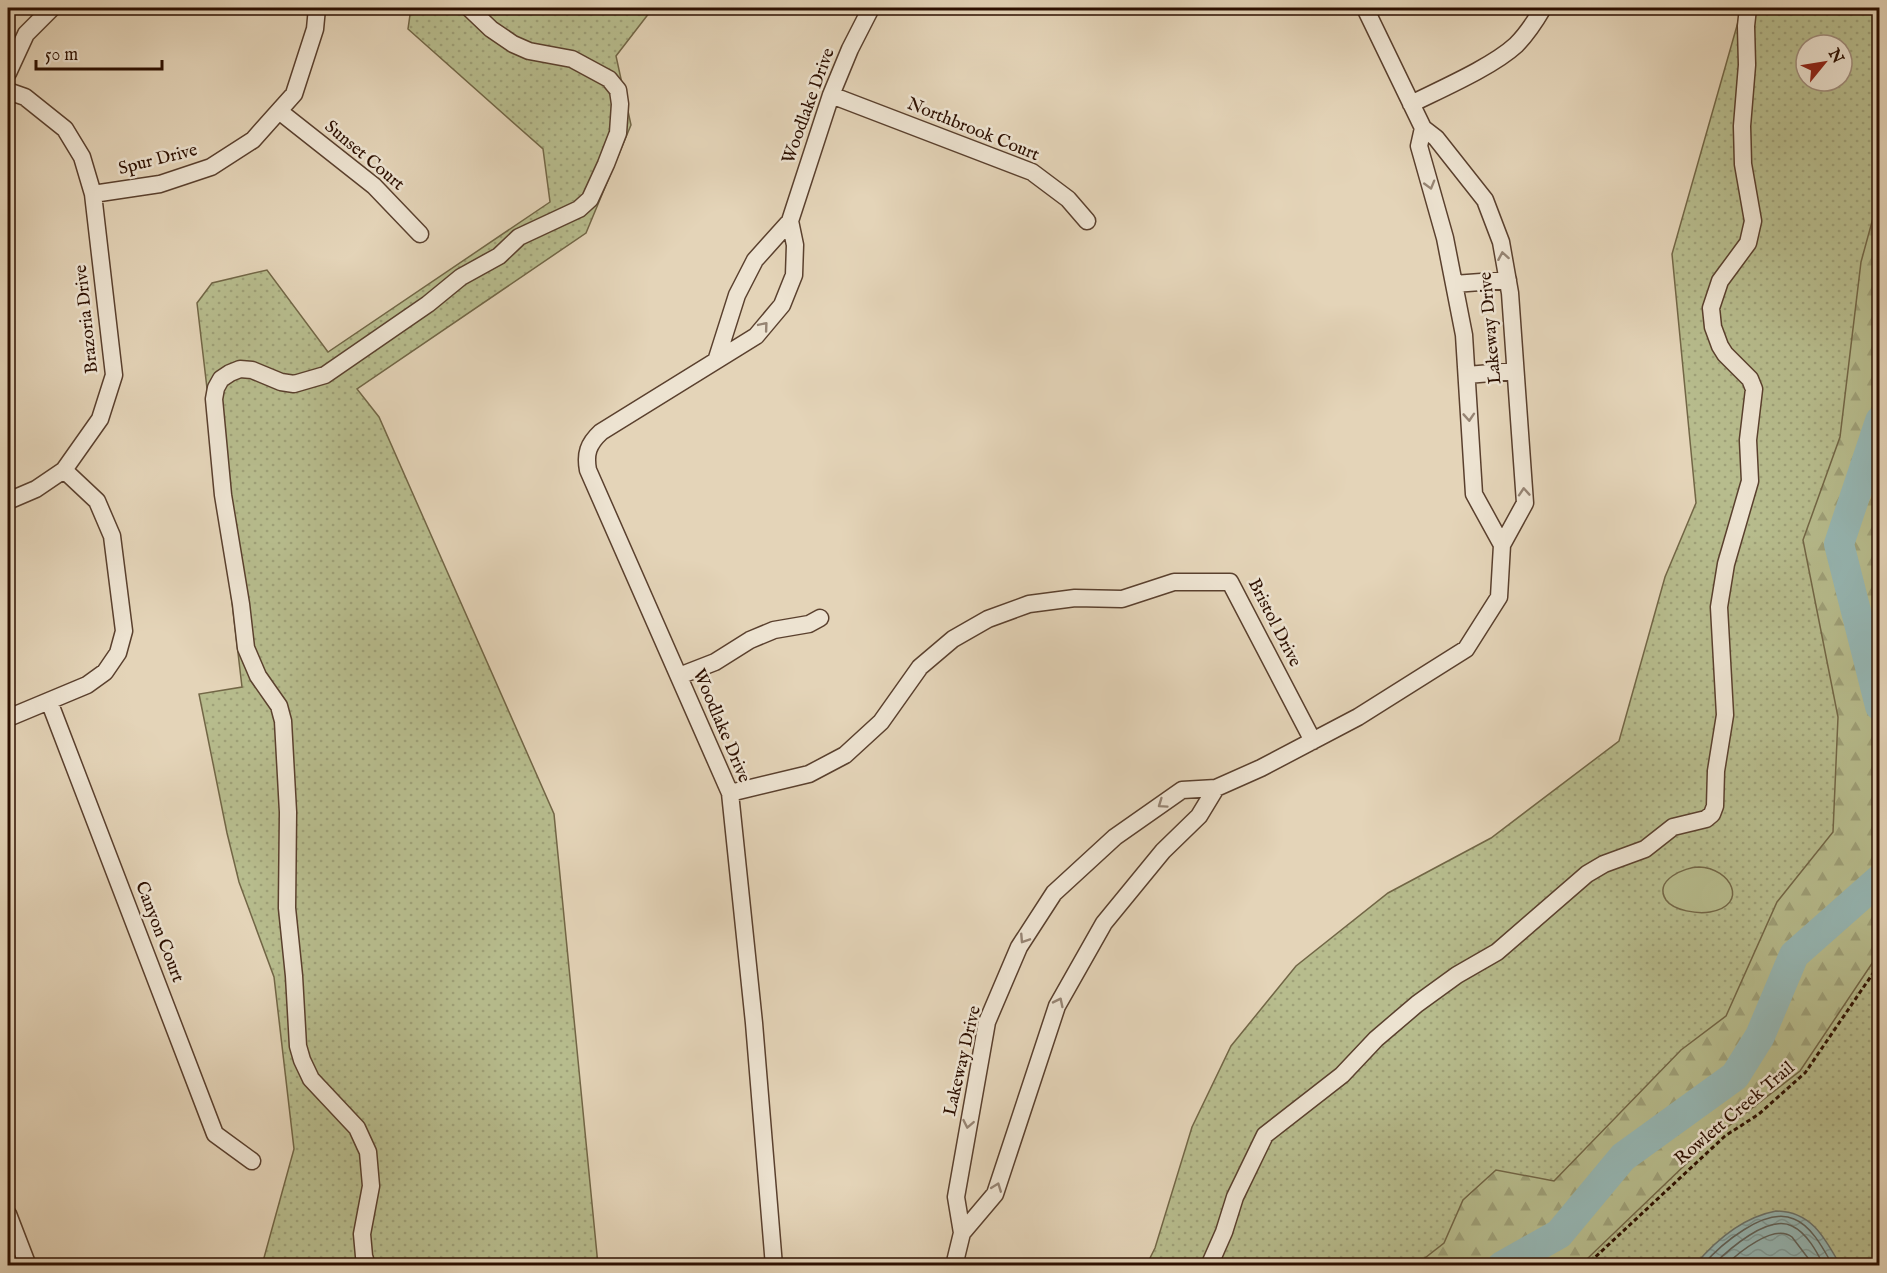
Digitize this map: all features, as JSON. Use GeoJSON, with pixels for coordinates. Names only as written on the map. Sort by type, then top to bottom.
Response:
{"type":"FeatureCollection","features":[{"type":"Feature","properties":{"kind":"street"},"geometry":{"type":"LineString","coordinates":[[8,74],[26,34],[52,8]]}},
{"type":"Feature","properties":{"kind":"street","name":"Spur Drive"},"geometry":{"type":"LineString","coordinates":[[93,194],[160,184],[211,167],[254,140],[294,94],[315,29],[317,8]]}},
{"type":"Feature","properties":{"kind":"street"},"geometry":{"type":"LineString","coordinates":[[367,1266],[362,1234],[371,1186],[368,1152],[357,1128],[311,1079],[298,1046],[287,908],[288,812],[283,721],[279,706],[258,676],[246,648],[223,495],[214,399],[221,379],[240,369],[252,370],[281,382],[294,384],[325,375],[428,304],[454,282],[498,256],[519,237],[579,209],[590,199],[618,133],[620,104],[618,90],[609,79],[572,59],[529,51],[513,44],[491,29],[469,8]]}},
{"type":"Feature","properties":{"kind":"street","name":"Woodlake Drive"},"geometry":{"type":"LineString","coordinates":[[717,358],[737,295],[755,260],[790,221],[831,95],[850,49],[871,8]]}},
{"type":"Feature","properties":{"kind":"street","name":"Lakeway Drive"},"geometry":{"type":"LineString","coordinates":[[954,1266],[962,1233],[956,1197],[987,1022],[1019,947],[1054,893],[1116,837],[1182,790],[1216,788],[1313,741],[1358,717],[1466,649],[1499,597],[1502,545],[1525,503],[1508,280],[1501,242],[1485,200],[1436,138],[1423,128],[1365,8]]}},
{"type":"Feature","properties":{"kind":"street"},"geometry":{"type":"LineString","coordinates":[[1412,104],[1485,66],[1515,45],[1543,8]]}},
{"type":"Feature","properties":{"kind":"street"},"geometry":{"type":"LineString","coordinates":[[1209,1266],[1244,1177],[1262,1141],[1270,1131],[1332,1083],[1376,1039],[1417,1004],[1457,975],[1497,952],[1593,869],[1641,851],[1673,827],[1703,821],[1712,814],[1716,801],[1716,771],[1725,723],[1719,607],[1726,564],[1751,474],[1748,440],[1754,389],[1750,379],[1720,346],[1713,327],[1711,308],[1720,281],[1746,247],[1754,221],[1743,164],[1742,126],[1747,65],[1748,8]]}},
{"type":"Feature","properties":{"kind":"street","name":"Brazoria Drive"},"geometry":{"type":"LineString","coordinates":[[8,92],[25,97],[65,129],[82,157],[93,194],[114,375],[100,419],[64,470],[36,489],[8,501]]}},
{"type":"Feature","properties":{"kind":"street","name":"Northbrook Court"},"geometry":{"type":"LineString","coordinates":[[831,95],[1032,172],[1068,200],[1088,220]]}},
{"type":"Feature","properties":{"kind":"street","name":"Sunset Court"},"geometry":{"type":"LineString","coordinates":[[279,111],[374,186],[420,234]]}},
{"type":"Feature","properties":{"kind":"street","name":"Lakeway Drive"},"geometry":{"type":"LineString","coordinates":[[1423,128],[1419,146],[1445,238],[1464,335],[1474,494],[1502,545]]}},
{"type":"Feature","properties":{"kind":"street","name":"Woodlake Drive"},"geometry":{"type":"LineString","coordinates":[[774,1266],[753,1012],[730,793],[588,470],[586,460],[588,449],[601,432],[717,358],[756,336],[782,305],[794,275],[795,245],[790,221]]}},
{"type":"Feature","properties":{"kind":"street"},"geometry":{"type":"LineString","coordinates":[[1454,284],[1508,280]]}},
{"type":"Feature","properties":{"kind":"street"},"geometry":{"type":"LineString","coordinates":[[1467,375],[1515,371]]}},
{"type":"Feature","properties":{"kind":"street"},"geometry":{"type":"LineString","coordinates":[[8,718],[82,688],[105,672],[117,653],[124,631],[112,536],[97,501],[64,470]]}},
{"type":"Feature","properties":{"kind":"street","name":"Bristol Drive"},"geometry":{"type":"LineString","coordinates":[[730,793],[809,774],[845,755],[881,722],[920,667],[953,639],[988,619],[1029,604],[1075,598],[1122,599],[1174,582],[1230,582],[1313,741]]}},
{"type":"Feature","properties":{"kind":"street"},"geometry":{"type":"LineString","coordinates":[[679,675],[715,662],[750,640],[774,630],[809,624],[820,618]]}},
{"type":"Feature","properties":{"kind":"street","name":"Canyon Court"},"geometry":{"type":"LineString","coordinates":[[49,701],[216,1134],[252,1161]]}},
{"type":"Feature","properties":{"kind":"street","name":"Lakeway Drive"},"geometry":{"type":"LineString","coordinates":[[962,1233],[995,1194],[1057,1006],[1104,923],[1163,851],[1199,816],[1216,788]]}},
{"type":"Feature","properties":{"kind":"street"},"geometry":{"type":"LineString","coordinates":[[8,1214],[28,1266]]}},
{"type":"Feature","properties":{"kind":"path","name":"Rowlett Creek Trail"},"geometry":{"type":"LineString","coordinates":[[1584,1266],[1725,1136],[1759,1114],[1805,1073],[1880,963]]}},
{"type":"Feature","properties":{"kind":"green space"},"geometry":{"type":"Polygon","coordinates":[[[411,8],[653,8],[616,56],[631,125],[586,233],[357,389],[379,417],[554,814],[598,1265],[262,1265],[294,1149],[274,977],[239,882],[199,694],[242,687],[197,303],[212,283],[267,270],[328,352],[550,202],[543,149],[408,29],[411,8]]]}},
{"type":"Feature","properties":{"kind":"green space"},"geometry":{"type":"Polygon","coordinates":[[[1742,8],[1879,8],[1879,1265],[1146,1266],[1155,1248],[1192,1127],[1231,1046],[1296,966],[1388,893],[1491,838],[1619,741],[1665,577],[1696,503],[1672,254],[1742,8]]]}},
{"type":"Feature","properties":{"kind":"green space"},"geometry":{"type":"Polygon","coordinates":[[[1879,196],[1879,953],[1800,1071],[1712,1139],[1587,1259],[1574,1266],[1416,1265],[1444,1243],[1463,1200],[1496,1170],[1554,1181],[1681,1050],[1726,1016],[1777,902],[1833,832],[1838,717],[1803,540],[1840,437],[1861,262],[1879,196]]]}},
{"type":"Feature","properties":{"kind":"green space"},"geometry":{"type":"Polygon","coordinates":[[[1699,867],[1720,873],[1727,880],[1732,887],[1733,895],[1730,902],[1722,908],[1699,913],[1680,909],[1670,904],[1663,893],[1667,881],[1679,872],[1699,867]]]}},
{"type":"Feature","properties":{"kind":"water"},"geometry":{"type":"Polygon","coordinates":[[[1776,1211],[1788,1212],[1808,1221],[1829,1245],[1840,1265],[1695,1265],[1731,1231],[1753,1218],[1776,1211]]]}},
{"type":"Feature","properties":{"kind":"waterway"},"geometry":{"type":"LineString","coordinates":[[1880,421],[1839,544],[1880,706]]}},
{"type":"Feature","properties":{"kind":"waterway"},"geometry":{"type":"LineString","coordinates":[[1502,1266],[1559,1234],[1623,1157],[1735,1076],[1760,1036],[1794,955],[1880,879]]}}]}
